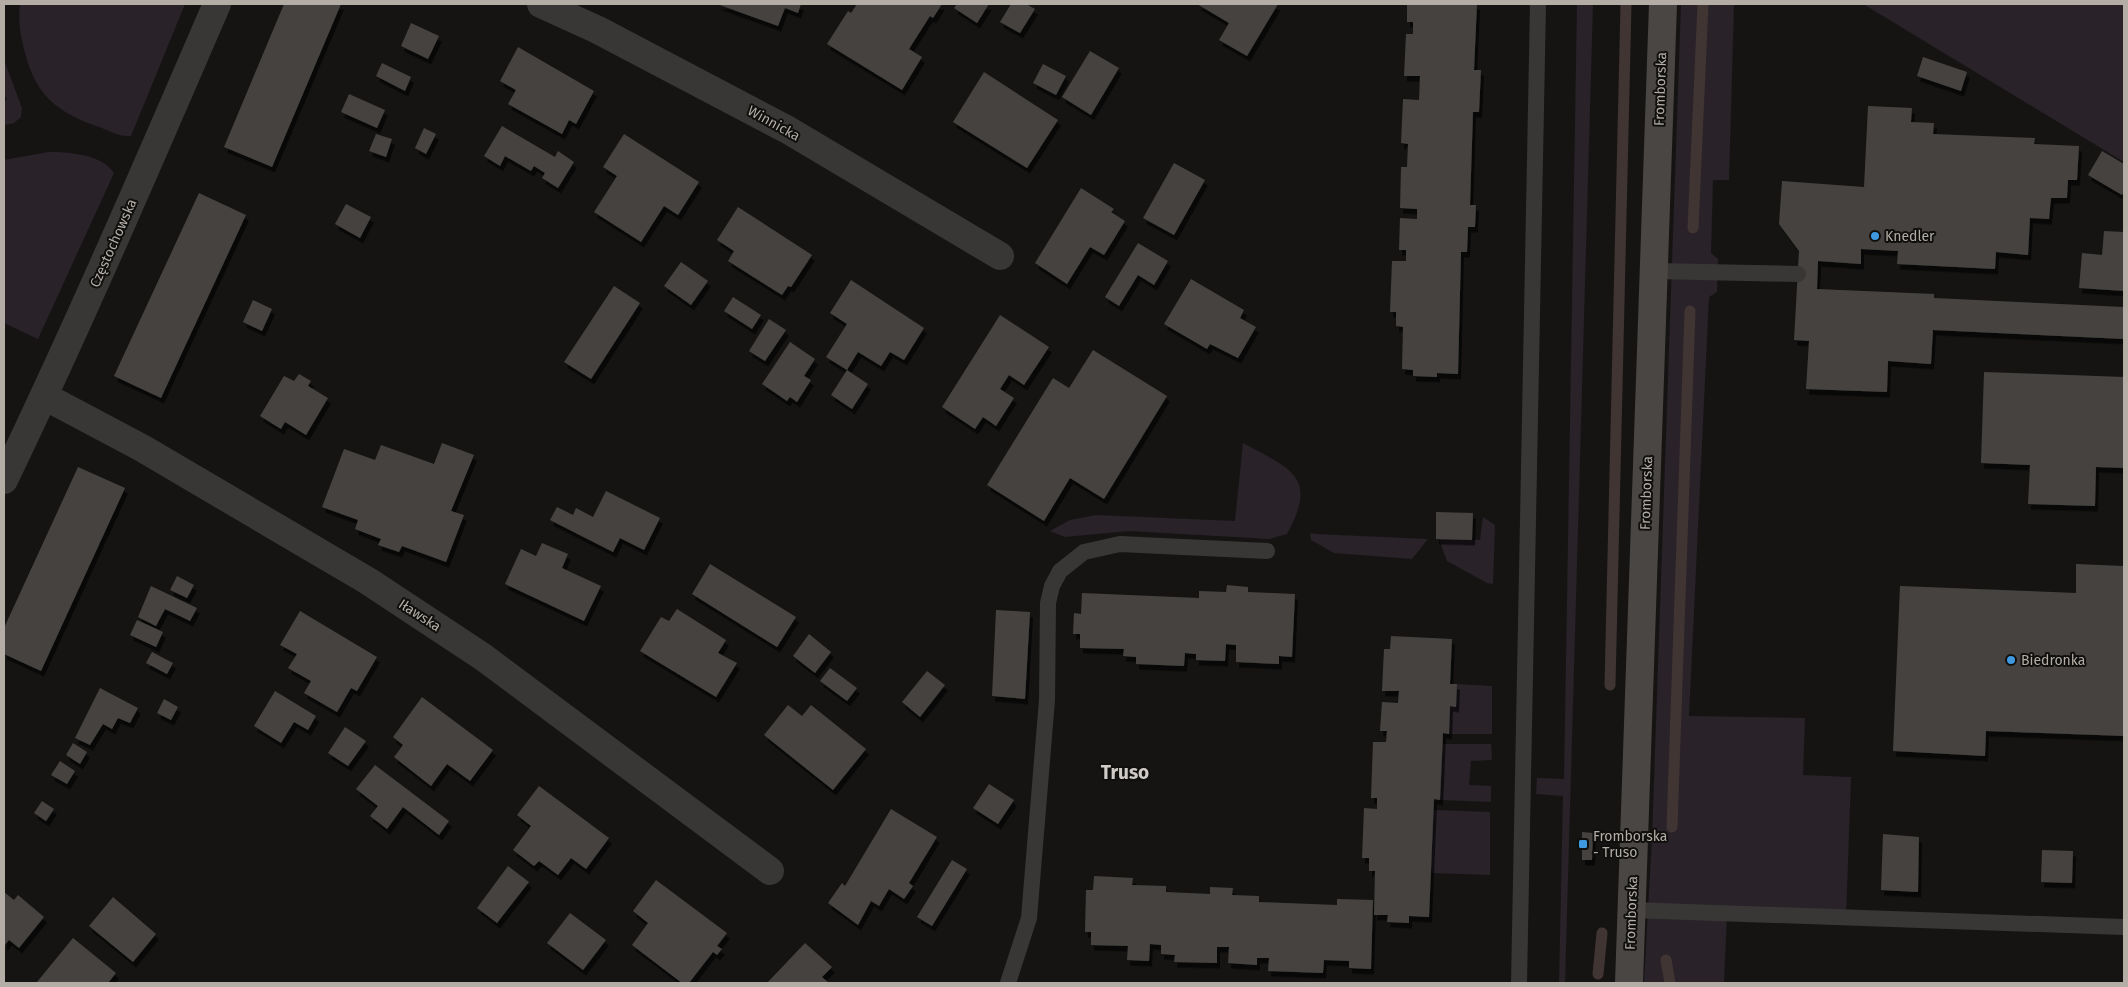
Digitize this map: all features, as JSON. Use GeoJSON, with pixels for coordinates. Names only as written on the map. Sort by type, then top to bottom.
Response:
{"type":"FeatureCollection","features":[{"type":"Feature","properties":{"kind":"street","name":"Częstochowska"},"geometry":{"type":"LineString","coordinates":[[4,480],[44,396],[217,4]]}},
{"type":"Feature","properties":{"kind":"street","name":"Winnicka"},"geometry":{"type":"LineString","coordinates":[[541,4],[598,30],[788,130],[1000,256]]}},
{"type":"Feature","properties":{"kind":"street","name":"Fromborska"},"geometry":{"type":"LineString","coordinates":[[1629,983],[1663,4]]}},
{"type":"Feature","properties":{"kind":"street","name":"Iławska"},"geometry":{"type":"LineString","coordinates":[[44,396],[142,448],[376,586],[483,657],[770,871]]}},
{"type":"Feature","properties":{"kind":"lane"},"geometry":{"type":"LineString","coordinates":[[1518,983],[1538,4]]}},
{"type":"Feature","properties":{"kind":"lane"},"geometry":{"type":"LineString","coordinates":[[1654,271],[1798,274]]}},
{"type":"Feature","properties":{"kind":"lane"},"geometry":{"type":"LineString","coordinates":[[1008,983],[1029,918],[1047,700],[1048,603],[1052,586],[1060,571],[1084,552],[1120,544],[1267,551]]}},
{"type":"Feature","properties":{"kind":"lane"},"geometry":{"type":"LineString","coordinates":[[1631,910],[2124,927]]}},
{"type":"Feature","properties":{"kind":"shaded area"},"geometry":{"type":"Polygon","coordinates":[[[20,4],[185,4],[131,136],[122,136],[84,121],[59,108],[49,100],[34,78],[29,65],[20,32],[20,4]]]}},
{"type":"Feature","properties":{"kind":"shaded area"},"geometry":{"type":"Polygon","coordinates":[[[1577,4],[1593,4],[1565,983],[1559,983],[1563,796],[1536,794],[1537,778],[1564,779],[1577,4]]]}},
{"type":"Feature","properties":{"kind":"shaded area"},"geometry":{"type":"Polygon","coordinates":[[[1681,4],[1734,4],[1729,180],[1713,180],[1711,253],[1718,259],[1717,292],[1709,297],[1689,716],[1805,718],[1803,775],[1851,777],[1846,918],[1727,914],[1724,983],[1644,983],[1652,838],[1681,4]]]}},
{"type":"Feature","properties":{"kind":"shaded area"},"geometry":{"type":"Polygon","coordinates":[[[1863,4],[2124,4],[2124,162],[1863,4]]]}},
{"type":"Feature","properties":{"kind":"shaded area"},"geometry":{"type":"Polygon","coordinates":[[[4,60],[22,108],[21,117],[14,123],[4,125],[4,104],[7,98],[4,96],[4,60]]]}},
{"type":"Feature","properties":{"kind":"shaded area"},"geometry":{"type":"Polygon","coordinates":[[[48,152],[84,155],[101,162],[114,173],[38,339],[4,323],[4,160],[48,152]]]}},
{"type":"Feature","properties":{"kind":"shaded area"},"geometry":{"type":"Polygon","coordinates":[[[1243,443],[1274,460],[1295,476],[1300,487],[1300,499],[1296,515],[1287,534],[1269,539],[1129,531],[1065,537],[1050,531],[1070,520],[1096,515],[1235,521],[1243,443]]]}},
{"type":"Feature","properties":{"kind":"shaded area"},"geometry":{"type":"Polygon","coordinates":[[[1483,517],[1495,525],[1493,584],[1487,583],[1447,561],[1439,539],[1480,540],[1483,517]]]}},
{"type":"Feature","properties":{"kind":"shaded area"},"geometry":{"type":"Polygon","coordinates":[[[1310,533],[1428,539],[1412,559],[1334,553],[1311,540],[1310,533]]]}},
{"type":"Feature","properties":{"kind":"shaded area"},"geometry":{"type":"Polygon","coordinates":[[[1457,684],[1492,686],[1492,734],[1449,734],[1450,706],[1456,706],[1457,684]]]}},
{"type":"Feature","properties":{"kind":"shaded area"},"geometry":{"type":"Polygon","coordinates":[[[1442,744],[1491,744],[1492,760],[1471,761],[1469,785],[1491,786],[1491,802],[1440,800],[1442,744]]]}},
{"type":"Feature","properties":{"kind":"shaded area"},"geometry":{"type":"Polygon","coordinates":[[[1433,810],[1490,812],[1490,875],[1431,873],[1433,810]]]}},
{"type":"Feature","properties":{"kind":"building"},"geometry":{"type":"Polygon","coordinates":[[[284,4],[341,4],[272,167],[224,147],[284,4]]]}},
{"type":"Feature","properties":{"kind":"building"},"geometry":{"type":"Polygon","coordinates":[[[717,4],[801,4],[798,13],[785,8],[778,26],[717,4]]]}},
{"type":"Feature","properties":{"kind":"building"},"geometry":{"type":"Polygon","coordinates":[[[857,4],[942,4],[933,18],[930,16],[909,49],[922,57],[902,90],[827,44],[848,11],[851,13],[857,4]]]}},
{"type":"Feature","properties":{"kind":"building"},"geometry":{"type":"Polygon","coordinates":[[[957,4],[989,4],[977,23],[954,8],[957,4]]]}},
{"type":"Feature","properties":{"kind":"building"},"geometry":{"type":"Polygon","coordinates":[[[1011,4],[1026,4],[1035,9],[1020,33],[1000,22],[1011,4]]]}},
{"type":"Feature","properties":{"kind":"building"},"geometry":{"type":"Polygon","coordinates":[[[1197,4],[1278,4],[1247,56],[1219,40],[1229,23],[1197,4]]]}},
{"type":"Feature","properties":{"kind":"building"},"geometry":{"type":"Polygon","coordinates":[[[1407,4],[1477,4],[1474,70],[1481,70],[1479,112],[1473,112],[1470,205],[1476,205],[1475,227],[1468,227],[1467,252],[1461,252],[1458,374],[1437,373],[1437,377],[1413,376],[1413,370],[1402,369],[1403,327],[1396,326],[1396,312],[1390,312],[1392,261],[1406,261],[1406,250],[1399,250],[1400,218],[1417,219],[1417,209],[1400,208],[1401,167],[1407,167],[1408,144],[1401,143],[1403,99],[1419,100],[1420,76],[1404,76],[1406,34],[1413,34],[1413,22],[1407,22],[1407,4]]]}},
{"type":"Feature","properties":{"kind":"building"},"geometry":{"type":"Polygon","coordinates":[[[411,23],[439,36],[428,59],[401,46],[411,23]]]}},
{"type":"Feature","properties":{"kind":"building"},"geometry":{"type":"Polygon","coordinates":[[[518,47],[594,91],[576,124],[569,120],[562,134],[508,104],[516,90],[500,81],[518,47]]]}},
{"type":"Feature","properties":{"kind":"building"},"geometry":{"type":"Polygon","coordinates":[[[1090,51],[1119,68],[1091,115],[1062,97],[1090,51]]]}},
{"type":"Feature","properties":{"kind":"building"},"geometry":{"type":"Polygon","coordinates":[[[1923,57],[1967,72],[1961,91],[1917,76],[1923,57]]]}},
{"type":"Feature","properties":{"kind":"building"},"geometry":{"type":"Polygon","coordinates":[[[382,63],[411,77],[405,91],[376,76],[382,63]]]}},
{"type":"Feature","properties":{"kind":"building"},"geometry":{"type":"Polygon","coordinates":[[[1043,64],[1066,76],[1056,95],[1033,83],[1043,64]]]}},
{"type":"Feature","properties":{"kind":"building"},"geometry":{"type":"Polygon","coordinates":[[[984,72],[1058,120],[1027,168],[953,122],[984,72]]]}},
{"type":"Feature","properties":{"kind":"building"},"geometry":{"type":"Polygon","coordinates":[[[349,94],[385,110],[377,128],[341,112],[349,94]]]}},
{"type":"Feature","properties":{"kind":"building"},"geometry":{"type":"Polygon","coordinates":[[[1868,106],[1912,108],[1911,122],[1934,123],[1933,134],[2035,138],[2034,144],[2079,146],[2077,180],[2068,180],[2067,198],[2051,198],[2049,219],[2030,218],[2028,255],[1996,252],[1995,269],[1897,264],[1898,251],[1861,249],[1861,264],[1818,261],[1817,289],[1934,294],[1934,298],[2124,307],[2124,339],[1933,330],[1931,364],[1888,361],[1887,392],[1806,389],[1809,341],[1794,340],[1799,251],[1779,224],[1782,181],[1864,187],[1868,106]]]}},
{"type":"Feature","properties":{"kind":"building"},"geometry":{"type":"Polygon","coordinates":[[[502,126],[555,157],[558,151],[574,162],[558,188],[542,178],[545,173],[534,166],[531,171],[505,156],[500,166],[484,156],[502,126]]]}},
{"type":"Feature","properties":{"kind":"building"},"geometry":{"type":"Polygon","coordinates":[[[424,128],[436,134],[426,154],[415,148],[424,128]]]}},
{"type":"Feature","properties":{"kind":"building"},"geometry":{"type":"Polygon","coordinates":[[[376,134],[392,139],[386,157],[369,151],[376,134]]]}},
{"type":"Feature","properties":{"kind":"building"},"geometry":{"type":"Polygon","coordinates":[[[624,134],[699,182],[678,215],[664,206],[641,242],[594,212],[617,176],[603,167],[624,134]]]}},
{"type":"Feature","properties":{"kind":"building"},"geometry":{"type":"Polygon","coordinates":[[[2102,151],[2124,164],[2124,191],[2122,195],[2088,175],[2102,151]]]}},
{"type":"Feature","properties":{"kind":"building"},"geometry":{"type":"Polygon","coordinates":[[[1174,163],[1205,180],[1174,235],[1143,218],[1174,163]]]}},
{"type":"Feature","properties":{"kind":"building"},"geometry":{"type":"Polygon","coordinates":[[[1081,188],[1114,209],[1111,212],[1125,221],[1104,255],[1090,247],[1067,284],[1035,263],[1081,188]]]}},
{"type":"Feature","properties":{"kind":"building"},"geometry":{"type":"Polygon","coordinates":[[[199,193],[246,215],[161,398],[114,376],[199,193]]]}},
{"type":"Feature","properties":{"kind":"building"},"geometry":{"type":"Polygon","coordinates":[[[346,204],[371,217],[360,238],[335,224],[346,204]]]}},
{"type":"Feature","properties":{"kind":"building"},"geometry":{"type":"Polygon","coordinates":[[[738,207],[812,255],[791,287],[788,286],[782,295],[728,261],[734,251],[717,240],[738,207]]]}},
{"type":"Feature","properties":{"kind":"building"},"geometry":{"type":"Polygon","coordinates":[[[2104,231],[2124,232],[2124,291],[2079,288],[2082,253],[2102,255],[2104,231]]]}},
{"type":"Feature","properties":{"kind":"building"},"geometry":{"type":"Polygon","coordinates":[[[1138,243],[1168,261],[1154,285],[1138,275],[1119,306],[1105,297],[1138,243]]]}},
{"type":"Feature","properties":{"kind":"building"},"geometry":{"type":"Polygon","coordinates":[[[681,262],[708,281],[691,305],[664,286],[681,262]]]}},
{"type":"Feature","properties":{"kind":"building"},"geometry":{"type":"Polygon","coordinates":[[[1191,279],[1244,310],[1240,318],[1256,327],[1238,358],[1210,344],[1207,349],[1164,324],[1191,279]]]}},
{"type":"Feature","properties":{"kind":"building"},"geometry":{"type":"Polygon","coordinates":[[[851,280],[924,328],[904,360],[890,352],[881,366],[858,352],[847,370],[826,357],[847,324],[830,313],[851,280]]]}},
{"type":"Feature","properties":{"kind":"building"},"geometry":{"type":"Polygon","coordinates":[[[614,286],[640,303],[591,379],[564,362],[614,286]]]}},
{"type":"Feature","properties":{"kind":"building"},"geometry":{"type":"Polygon","coordinates":[[[733,297],[761,315],[752,329],[724,311],[733,297]]]}},
{"type":"Feature","properties":{"kind":"building"},"geometry":{"type":"Polygon","coordinates":[[[253,300],[272,309],[262,331],[243,322],[253,300]]]}},
{"type":"Feature","properties":{"kind":"building"},"geometry":{"type":"Polygon","coordinates":[[[1000,315],[1049,347],[1024,385],[1009,375],[1000,389],[1014,398],[996,426],[983,417],[975,429],[942,407],[1000,315]]]}},
{"type":"Feature","properties":{"kind":"building"},"geometry":{"type":"Polygon","coordinates":[[[769,319],[786,330],[765,361],[749,351],[769,319]]]}},
{"type":"Feature","properties":{"kind":"building"},"geometry":{"type":"Polygon","coordinates":[[[790,342],[815,359],[804,376],[811,380],[797,402],[790,397],[787,401],[762,384],[790,342]]]}},
{"type":"Feature","properties":{"kind":"building"},"geometry":{"type":"Polygon","coordinates":[[[1093,350],[1167,396],[1104,499],[1070,478],[1044,521],[987,485],[1053,378],[1069,388],[1093,350]]]}},
{"type":"Feature","properties":{"kind":"building"},"geometry":{"type":"Polygon","coordinates":[[[847,370],[868,384],[852,409],[831,395],[847,370]]]}},
{"type":"Feature","properties":{"kind":"building"},"geometry":{"type":"Polygon","coordinates":[[[1984,372],[2124,377],[2124,468],[2096,467],[2095,506],[2028,504],[2030,465],[1981,463],[1984,372]]]}},
{"type":"Feature","properties":{"kind":"building"},"geometry":{"type":"Polygon","coordinates":[[[299,374],[311,381],[308,386],[328,398],[306,435],[285,422],[281,429],[260,416],[284,376],[294,381],[299,374]]]}},
{"type":"Feature","properties":{"kind":"building"},"geometry":{"type":"Polygon","coordinates":[[[442,443],[474,455],[451,511],[464,515],[446,562],[402,546],[399,552],[378,545],[381,539],[355,529],[358,520],[322,507],[344,449],[375,460],[381,445],[434,464],[442,443]]]}},
{"type":"Feature","properties":{"kind":"building"},"geometry":{"type":"Polygon","coordinates":[[[78,467],[125,488],[41,671],[4,654],[4,628],[78,467]]]}},
{"type":"Feature","properties":{"kind":"building"},"geometry":{"type":"Polygon","coordinates":[[[606,491],[660,518],[644,550],[620,538],[613,552],[550,520],[557,507],[573,515],[576,508],[593,517],[606,491]]]}},
{"type":"Feature","properties":{"kind":"building"},"geometry":{"type":"Polygon","coordinates":[[[1436,512],[1473,513],[1472,540],[1436,539],[1436,512]]]}},
{"type":"Feature","properties":{"kind":"building"},"geometry":{"type":"Polygon","coordinates":[[[542,543],[568,554],[562,568],[601,586],[584,621],[505,584],[521,549],[536,556],[542,543]]]}},
{"type":"Feature","properties":{"kind":"building"},"geometry":{"type":"Polygon","coordinates":[[[710,564],[796,617],[777,647],[692,594],[710,564]]]}},
{"type":"Feature","properties":{"kind":"building","name":"Biedronka"},"geometry":{"type":"Polygon","coordinates":[[[2076,564],[2124,566],[2124,736],[1986,731],[1985,756],[1893,751],[1900,586],[2076,593],[2076,564]]]}},
{"type":"Feature","properties":{"kind":"building"},"geometry":{"type":"Polygon","coordinates":[[[177,576],[194,585],[187,598],[170,590],[177,576]]]}},
{"type":"Feature","properties":{"kind":"building"},"geometry":{"type":"Polygon","coordinates":[[[1227,585],[1248,587],[1248,592],[1295,594],[1292,657],[1279,656],[1279,664],[1236,662],[1236,645],[1226,644],[1225,661],[1196,660],[1196,654],[1185,653],[1184,666],[1136,664],[1136,657],[1123,656],[1124,649],[1080,648],[1080,634],[1073,634],[1074,613],[1081,614],[1082,593],[1199,598],[1199,591],[1226,592],[1227,585]]]}},
{"type":"Feature","properties":{"kind":"building"},"geometry":{"type":"Polygon","coordinates":[[[151,586],[197,608],[190,621],[165,609],[156,626],[138,617],[151,586]]]}},
{"type":"Feature","properties":{"kind":"building"},"geometry":{"type":"Polygon","coordinates":[[[677,609],[726,640],[718,653],[737,663],[716,697],[640,651],[661,617],[669,621],[677,609]]]}},
{"type":"Feature","properties":{"kind":"building"},"geometry":{"type":"Polygon","coordinates":[[[996,610],[1030,612],[1025,699],[992,696],[996,610]]]}},
{"type":"Feature","properties":{"kind":"building"},"geometry":{"type":"Polygon","coordinates":[[[300,611],[377,657],[357,691],[351,688],[337,712],[304,693],[311,681],[288,668],[297,654],[280,645],[300,611]]]}},
{"type":"Feature","properties":{"kind":"building"},"geometry":{"type":"Polygon","coordinates":[[[137,620],[163,632],[156,647],[130,635],[137,620]]]}},
{"type":"Feature","properties":{"kind":"building"},"geometry":{"type":"Polygon","coordinates":[[[809,634],[831,652],[815,673],[793,656],[809,634]]]}},
{"type":"Feature","properties":{"kind":"building"},"geometry":{"type":"Polygon","coordinates":[[[1391,636],[1452,639],[1450,684],[1457,684],[1456,707],[1450,706],[1449,734],[1443,733],[1440,800],[1434,799],[1429,917],[1409,916],[1409,923],[1387,922],[1388,915],[1374,915],[1375,871],[1369,871],[1369,858],[1362,858],[1364,808],[1377,809],[1377,798],[1371,798],[1373,742],[1386,742],[1387,731],[1380,731],[1382,702],[1398,703],[1399,691],[1382,691],[1384,649],[1390,649],[1391,636]]]}},
{"type":"Feature","properties":{"kind":"building"},"geometry":{"type":"Polygon","coordinates":[[[152,652],[173,663],[167,674],[146,663],[152,652]]]}},
{"type":"Feature","properties":{"kind":"building"},"geometry":{"type":"Polygon","coordinates":[[[830,668],[857,688],[847,701],[820,681],[830,668]]]}},
{"type":"Feature","properties":{"kind":"building"},"geometry":{"type":"Polygon","coordinates":[[[927,671],[945,685],[920,717],[902,702],[927,671]]]}},
{"type":"Feature","properties":{"kind":"building"},"geometry":{"type":"Polygon","coordinates":[[[100,688],[138,708],[130,723],[118,718],[112,729],[103,724],[90,745],[75,738],[100,688]]]}},
{"type":"Feature","properties":{"kind":"building"},"geometry":{"type":"Polygon","coordinates":[[[275,691],[316,716],[308,730],[294,722],[281,743],[254,726],[275,691]]]}},
{"type":"Feature","properties":{"kind":"building"},"geometry":{"type":"Polygon","coordinates":[[[422,697],[493,750],[470,781],[447,764],[431,786],[394,757],[403,745],[393,737],[422,697]]]}},
{"type":"Feature","properties":{"kind":"building"},"geometry":{"type":"Polygon","coordinates":[[[164,699],[178,707],[171,720],[157,713],[164,699]]]}},
{"type":"Feature","properties":{"kind":"building"},"geometry":{"type":"Polygon","coordinates":[[[788,705],[802,716],[811,705],[866,749],[833,790],[764,735],[788,705]]]}},
{"type":"Feature","properties":{"kind":"building"},"geometry":{"type":"Polygon","coordinates":[[[345,727],[366,741],[348,766],[328,753],[345,727]]]}},
{"type":"Feature","properties":{"kind":"building"},"geometry":{"type":"Polygon","coordinates":[[[73,743],[87,752],[80,764],[66,755],[73,743]]]}},
{"type":"Feature","properties":{"kind":"building"},"geometry":{"type":"Polygon","coordinates":[[[60,761],[75,771],[67,784],[51,775],[60,761]]]}},
{"type":"Feature","properties":{"kind":"building"},"geometry":{"type":"Polygon","coordinates":[[[375,765],[449,821],[439,835],[403,807],[387,829],[370,816],[378,806],[356,789],[375,765]]]}},
{"type":"Feature","properties":{"kind":"building"},"geometry":{"type":"Polygon","coordinates":[[[989,784],[1014,800],[998,824],[973,808],[989,784]]]}},
{"type":"Feature","properties":{"kind":"building"},"geometry":{"type":"Polygon","coordinates":[[[539,786],[609,838],[586,869],[571,858],[558,875],[539,861],[534,866],[513,850],[531,826],[517,815],[539,786]]]}},
{"type":"Feature","properties":{"kind":"building"},"geometry":{"type":"Polygon","coordinates":[[[42,801],[54,809],[46,821],[34,813],[42,801]]]}},
{"type":"Feature","properties":{"kind":"building"},"geometry":{"type":"Polygon","coordinates":[[[891,809],[937,837],[909,883],[913,886],[904,899],[889,889],[879,906],[871,901],[858,925],[828,903],[842,883],[845,886],[891,809]]]}},
{"type":"Feature","properties":{"kind":"building"},"geometry":{"type":"Polygon","coordinates":[[[1582,832],[1593,833],[1592,860],[1582,860],[1582,832]]]}},
{"type":"Feature","properties":{"kind":"building"},"geometry":{"type":"Polygon","coordinates":[[[1883,834],[1919,837],[1918,892],[1881,890],[1883,834]]]}},
{"type":"Feature","properties":{"kind":"building"},"geometry":{"type":"Polygon","coordinates":[[[2042,850],[2073,851],[2072,883],[2041,882],[2042,850]]]}},
{"type":"Feature","properties":{"kind":"building"},"geometry":{"type":"Polygon","coordinates":[[[952,860],[967,869],[932,926],[917,917],[952,860]]]}},
{"type":"Feature","properties":{"kind":"building"},"geometry":{"type":"Polygon","coordinates":[[[508,866],[529,882],[497,923],[477,908],[508,866]]]}},
{"type":"Feature","properties":{"kind":"building"},"geometry":{"type":"Polygon","coordinates":[[[1094,876],[1133,878],[1132,885],[1166,886],[1166,892],[1210,894],[1210,887],[1233,888],[1232,895],[1259,896],[1259,902],[1337,905],[1337,899],[1373,900],[1371,969],[1349,968],[1349,961],[1324,960],[1323,973],[1268,971],[1269,958],[1257,958],[1257,965],[1228,963],[1229,947],[1217,947],[1217,963],[1174,962],[1175,955],[1161,954],[1161,945],[1150,944],[1149,961],[1127,960],[1128,946],[1091,945],[1091,932],[1085,932],[1086,890],[1093,890],[1094,876]]]}},
{"type":"Feature","properties":{"kind":"building"},"geometry":{"type":"Polygon","coordinates":[[[656,880],[727,933],[717,946],[722,949],[717,955],[713,952],[689,983],[682,983],[632,945],[648,923],[633,911],[656,880]]]}},
{"type":"Feature","properties":{"kind":"building"},"geometry":{"type":"Polygon","coordinates":[[[4,892],[14,900],[18,895],[44,917],[19,948],[9,940],[4,946],[4,892]]]}},
{"type":"Feature","properties":{"kind":"building"},"geometry":{"type":"Polygon","coordinates":[[[113,897],[156,934],[133,962],[89,926],[113,897]]]}},
{"type":"Feature","properties":{"kind":"building"},"geometry":{"type":"Polygon","coordinates":[[[570,913],[606,940],[583,970],[547,943],[570,913]]]}},
{"type":"Feature","properties":{"kind":"building"},"geometry":{"type":"Polygon","coordinates":[[[73,938],[116,973],[108,983],[37,982],[73,938]]]}},
{"type":"Feature","properties":{"kind":"building"},"geometry":{"type":"Polygon","coordinates":[[[805,943],[832,967],[822,977],[829,983],[767,983],[805,943]]]}},
{"type":"Feature","properties":{"kind":"waterway"},"geometry":{"type":"LineString","coordinates":[[1610,685],[1626,4]]}},
{"type":"Feature","properties":{"kind":"waterway"},"geometry":{"type":"LineString","coordinates":[[1693,228],[1703,4]]}},
{"type":"Feature","properties":{"kind":"waterway"},"geometry":{"type":"LineString","coordinates":[[1672,827],[1690,311]]}},
{"type":"Feature","properties":{"kind":"waterway"},"geometry":{"type":"LineString","coordinates":[[1598,974],[1602,933]]}},
{"type":"Feature","properties":{"kind":"waterway"},"geometry":{"type":"LineString","coordinates":[[1666,960],[1670,983]]}},
{"type":"Feature","properties":{"kind":"place","name":"Knedler"},"geometry":{"type":"Point","coordinates":[1875,236]}},
{"type":"Feature","properties":{"kind":"place","name":"Biedronka"},"geometry":{"type":"Point","coordinates":[2011,660]}},
{"type":"Feature","properties":{"kind":"place","name":"Fromborska - Truso"},"geometry":{"type":"Point","coordinates":[1583,844]}},
{"type":"Feature","properties":{"kind":"district","name":"Truso"},"geometry":{"type":"Point","coordinates":[1125,772]}}]}
